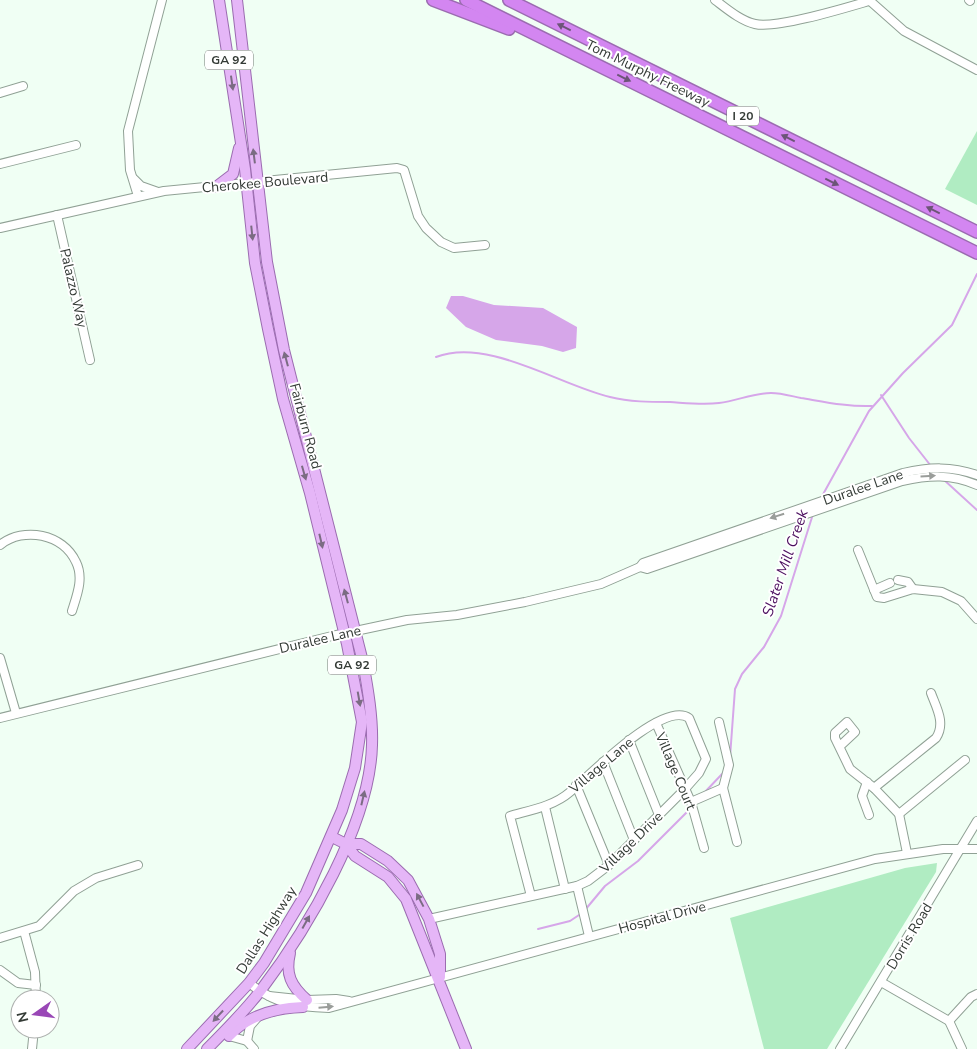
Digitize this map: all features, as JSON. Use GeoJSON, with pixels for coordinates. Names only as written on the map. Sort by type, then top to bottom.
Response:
{"type":"FeatureCollection","features":[{"type":"Feature","properties":{"kind":"highway"},"geometry":{"type":"LineString","coordinates":[[433,0],[580,57]]}},
{"type":"Feature","properties":{"kind":"highway","name":"Tom Murphy Freeway"},"geometry":{"type":"LineString","coordinates":[[466,0],[977,253]]}},
{"type":"Feature","properties":{"kind":"highway","name":"Tom Murphy Freeway"},"geometry":{"type":"LineString","coordinates":[[509,0],[977,232]]}},
{"type":"Feature","properties":{"kind":"main road","name":"Fairburn Road"},"geometry":{"type":"LineString","coordinates":[[219,0],[241,140],[255,263],[281,391],[310,493],[344,633],[362,722],[350,785],[332,837]]}},
{"type":"Feature","properties":{"kind":"main road","name":"Fairburn Road"},"geometry":{"type":"LineString","coordinates":[[237,0],[267,265],[282,342],[368,684],[372,746],[361,806],[346,844]]}},
{"type":"Feature","properties":{"kind":"main road"},"geometry":{"type":"LineString","coordinates":[[216,187],[233,174],[241,140]]}},
{"type":"Feature","properties":{"kind":"main road"},"geometry":{"type":"LineString","coordinates":[[332,837],[346,844],[361,844],[388,861],[408,880],[429,919],[440,954],[440,980]]}},
{"type":"Feature","properties":{"kind":"main road","name":"Dallas Highway"},"geometry":{"type":"LineString","coordinates":[[187,1049],[249,983],[290,923],[332,837]]}},
{"type":"Feature","properties":{"kind":"main road"},"geometry":{"type":"LineString","coordinates":[[346,844],[355,856],[388,877],[403,894],[412,910],[429,959],[440,980],[466,1049]]}},
{"type":"Feature","properties":{"kind":"main road","name":"Dallas Highway"},"geometry":{"type":"LineString","coordinates":[[207,1049],[264,994],[292,947],[346,844]]}},
{"type":"Feature","properties":{"kind":"main road"},"geometry":{"type":"LineString","coordinates":[[216,1049],[248,1020],[279,1009],[305,1004],[293,988],[288,975],[288,964],[292,947]]}},
{"type":"Feature","properties":{"kind":"street"},"geometry":{"type":"LineString","coordinates":[[138,196],[130,170],[128,131],[131,111],[162,0]]}},
{"type":"Feature","properties":{"kind":"street"},"geometry":{"type":"LineString","coordinates":[[715,0],[740,18],[756,24],[813,16],[869,0],[904,30],[977,70]]}},
{"type":"Feature","properties":{"kind":"street"},"geometry":{"type":"LineString","coordinates":[[0,93],[23,86]]}},
{"type":"Feature","properties":{"kind":"street"},"geometry":{"type":"LineString","coordinates":[[0,164],[76,145]]}},
{"type":"Feature","properties":{"kind":"street","name":"Cherokee Boulevard"},"geometry":{"type":"LineString","coordinates":[[0,228],[158,192],[246,185],[397,168],[404,170],[418,216],[426,228],[441,242],[454,248],[485,245]]}},
{"type":"Feature","properties":{"kind":"street"},"geometry":{"type":"LineString","coordinates":[[130,170],[141,186],[158,192]]}},
{"type":"Feature","properties":{"kind":"street"},"geometry":{"type":"LineString","coordinates":[[123,200],[131,191],[134,182]]}},
{"type":"Feature","properties":{"kind":"street","name":"Palazzo Way"},"geometry":{"type":"LineString","coordinates":[[57,215],[90,360]]}},
{"type":"Feature","properties":{"kind":"street","name":"Duralee Lane"},"geometry":{"type":"LineString","coordinates":[[640,568],[643,563],[903,473],[923,468],[950,468],[977,475]]}},
{"type":"Feature","properties":{"kind":"street","name":"Duralee Lane"},"geometry":{"type":"LineString","coordinates":[[0,718],[344,633],[525,602],[601,584],[640,568],[647,569],[902,481],[926,476],[949,476],[977,485]]}},
{"type":"Feature","properties":{"kind":"street"},"geometry":{"type":"LineString","coordinates":[[0,545],[15,536],[29,534],[49,538],[63,545],[76,562],[80,580],[72,611]]}},
{"type":"Feature","properties":{"kind":"street"},"geometry":{"type":"LineString","coordinates":[[858,550],[877,597],[884,598],[913,589],[942,592],[961,601],[977,619]]}},
{"type":"Feature","properties":{"kind":"street"},"geometry":{"type":"LineString","coordinates":[[898,580],[908,582],[913,589]]}},
{"type":"Feature","properties":{"kind":"street"},"geometry":{"type":"LineString","coordinates":[[874,590],[890,583]]}},
{"type":"Feature","properties":{"kind":"street"},"geometry":{"type":"LineString","coordinates":[[0,658],[3,677],[14,714]]}},
{"type":"Feature","properties":{"kind":"street"},"geometry":{"type":"LineString","coordinates":[[874,788],[940,732],[940,716],[931,693]]}},
{"type":"Feature","properties":{"kind":"street","name":"Village Lane"},"geometry":{"type":"LineString","coordinates":[[531,896],[510,816],[545,807],[570,792],[629,740],[656,723],[679,715],[685,715]]}},
{"type":"Feature","properties":{"kind":"street","name":"Village Drive"},"geometry":{"type":"LineString","coordinates":[[429,919],[577,886],[588,881],[609,865],[699,773],[706,759],[689,718],[685,715]]}},
{"type":"Feature","properties":{"kind":"street"},"geometry":{"type":"LineString","coordinates":[[719,722],[729,765],[723,788],[737,842]]}},
{"type":"Feature","properties":{"kind":"street","name":"Village Court"},"geometry":{"type":"LineString","coordinates":[[656,723],[684,790],[691,802],[704,848]]}},
{"type":"Feature","properties":{"kind":"street"},"geometry":{"type":"LineString","coordinates":[[629,740],[659,815]]}},
{"type":"Feature","properties":{"kind":"street"},"geometry":{"type":"LineString","coordinates":[[840,746],[850,769],[874,788],[899,814],[907,853]]}},
{"type":"Feature","properties":{"kind":"street"},"geometry":{"type":"LineString","coordinates":[[899,814],[965,760]]}},
{"type":"Feature","properties":{"kind":"street"},"geometry":{"type":"LineString","coordinates":[[603,762],[634,840]]}},
{"type":"Feature","properties":{"kind":"street"},"geometry":{"type":"LineString","coordinates":[[867,782],[862,796],[869,816]]}},
{"type":"Feature","properties":{"kind":"street"},"geometry":{"type":"LineString","coordinates":[[576,785],[609,865]]}},
{"type":"Feature","properties":{"kind":"street"},"geometry":{"type":"LineString","coordinates":[[691,802],[723,788]]}},
{"type":"Feature","properties":{"kind":"street"},"geometry":{"type":"LineString","coordinates":[[545,807],[565,889]]}},
{"type":"Feature","properties":{"kind":"street","name":"Dorris Road"},"geometry":{"type":"LineString","coordinates":[[840,1049],[977,821]]}},
{"type":"Feature","properties":{"kind":"street","name":"Hospital Drive"},"geometry":{"type":"LineString","coordinates":[[249,983],[279,1003],[305,1004],[329,1008],[440,980],[590,936],[875,859],[907,853],[962,848],[977,849]]}},
{"type":"Feature","properties":{"kind":"street"},"geometry":{"type":"LineString","coordinates":[[0,938],[39,926],[74,891],[89,882],[108,873],[138,865]]}},
{"type":"Feature","properties":{"kind":"street"},"geometry":{"type":"LineString","coordinates":[[577,886],[590,936]]}},
{"type":"Feature","properties":{"kind":"street"},"geometry":{"type":"LineString","coordinates":[[24,931],[33,961],[36,989]]}},
{"type":"Feature","properties":{"kind":"street"},"geometry":{"type":"LineString","coordinates":[[0,969],[18,983],[36,985]]}},
{"type":"Feature","properties":{"kind":"street"},"geometry":{"type":"LineString","coordinates":[[881,982],[949,1021],[962,1049]]}},
{"type":"Feature","properties":{"kind":"street"},"geometry":{"type":"LineString","coordinates":[[949,1021],[971,997],[977,994]]}},
{"type":"Feature","properties":{"kind":"street"},"geometry":{"type":"LineString","coordinates":[[247,1041],[250,1026],[259,1016]]}},
{"type":"Feature","properties":{"kind":"street"},"geometry":{"type":"LineString","coordinates":[[229,1036],[247,1041],[254,1049]]}},
{"type":"Feature","properties":{"kind":"green space"},"geometry":{"type":"Polygon","coordinates":[[[977,131],[977,205],[945,189],[977,131]]]}},
{"type":"Feature","properties":{"kind":"green space"},"geometry":{"type":"Polygon","coordinates":[[[937,863],[936,872],[827,1049],[764,1049],[730,918],[905,868],[937,863]]]}},
{"type":"Feature","properties":{"kind":"shaded area"},"geometry":{"type":"Polygon","coordinates":[[[451,296],[463,296],[494,305],[543,308],[577,327],[576,348],[563,352],[542,346],[496,340],[466,327],[446,308],[451,296]]]}},
{"type":"Feature","properties":{"kind":"waterway","name":"Slater Mill Creek"},"geometry":{"type":"LineString","coordinates":[[821,498],[869,411],[903,373],[952,325],[977,274]]}},
{"type":"Feature","properties":{"kind":"waterway"},"geometry":{"type":"LineString","coordinates":[[436,357],[456,352],[478,353],[523,365],[590,391],[632,401],[713,404],[771,393],[836,404],[872,406]]}},
{"type":"Feature","properties":{"kind":"waterway"},"geometry":{"type":"LineString","coordinates":[[881,395],[909,438],[931,466]]}},
{"type":"Feature","properties":{"kind":"waterway"},"geometry":{"type":"LineString","coordinates":[[943,479],[977,510]]}},
{"type":"Feature","properties":{"kind":"waterway","name":"Slater Mill Creek"},"geometry":{"type":"LineString","coordinates":[[730,757],[735,689],[742,674],[764,647],[781,616],[813,514]]}},
{"type":"Feature","properties":{"kind":"waterway","name":"Slater Mill Creek"},"geometry":{"type":"LineString","coordinates":[[704,793],[723,773]]}},
{"type":"Feature","properties":{"kind":"waterway","name":"Slater Mill Creek"},"geometry":{"type":"LineString","coordinates":[[585,910],[605,886],[638,861],[691,808]]}},
{"type":"Feature","properties":{"kind":"waterway","name":"Slater Mill Creek"},"geometry":{"type":"LineString","coordinates":[[538,929],[570,921],[582,913]]}}]}
